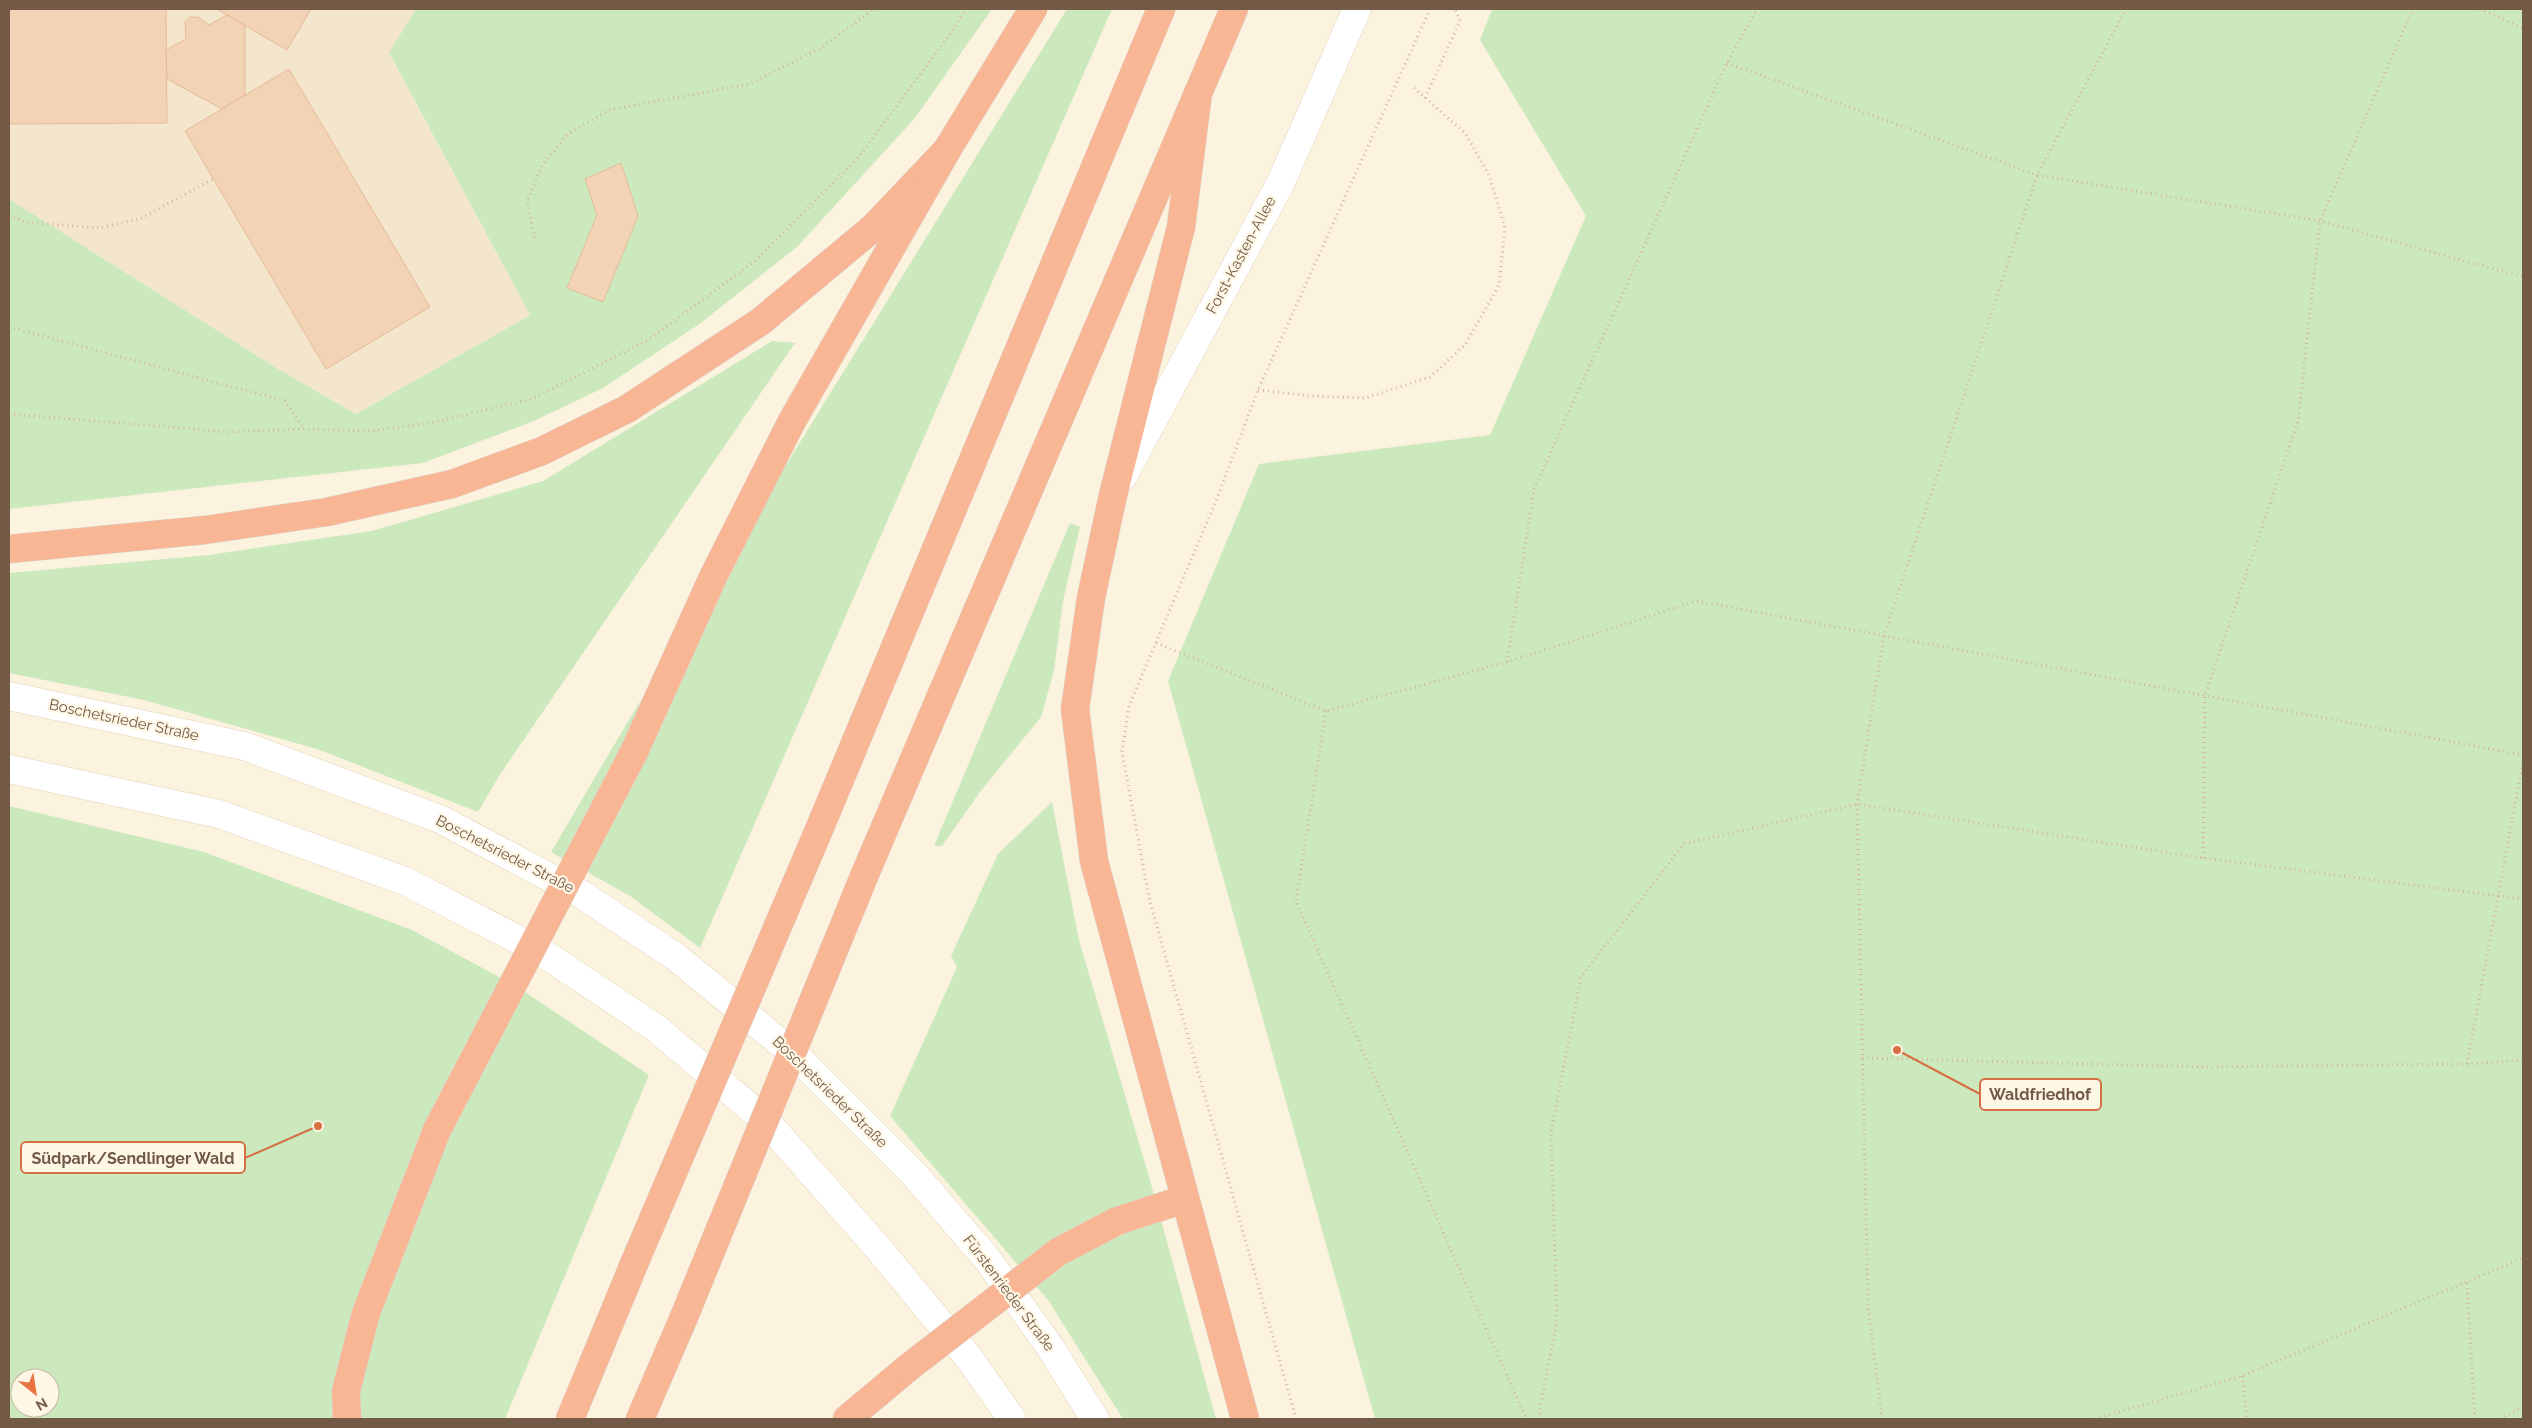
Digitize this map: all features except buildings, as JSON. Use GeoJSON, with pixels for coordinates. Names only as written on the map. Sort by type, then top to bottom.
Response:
{"type":"FeatureCollection","features":[{"type":"Feature","properties":{"kind":"highway"},"geometry":{"type":"LineString","coordinates":[[347,1419],[346,1391],[366,1314],[437,1130],[634,752],[713,577],[792,420],[947,150],[1033,9]]}},
{"type":"Feature","properties":{"kind":"highway"},"geometry":{"type":"LineString","coordinates":[[570,1419],[821,825],[1161,9]]}},
{"type":"Feature","properties":{"kind":"highway"},"geometry":{"type":"LineString","coordinates":[[640,1419],[684,1317],[866,874],[1234,9]]}},
{"type":"Feature","properties":{"kind":"highway"},"geometry":{"type":"LineString","coordinates":[[1198,93],[1181,227],[1113,495],[1091,598],[1075,709],[1094,862],[1245,1419]]}},
{"type":"Feature","properties":{"kind":"highway"},"geometry":{"type":"LineString","coordinates":[[9,549],[205,530],[327,512],[452,484],[542,450],[627,409],[760,322],[874,227],[947,150]]}},
{"type":"Feature","properties":{"kind":"highway"},"geometry":{"type":"LineString","coordinates":[[847,1419],[909,1367],[1058,1252],[1117,1222],[1185,1199]]}},
{"type":"Feature","properties":{"kind":"main road","name":"Forst-Kasten-Allee"},"geometry":{"type":"LineString","coordinates":[[1113,495],[1280,184],[1357,9]]}},
{"type":"Feature","properties":{"kind":"main road","name":"Boschetsrieder Straße"},"geometry":{"type":"LineString","coordinates":[[9,696],[244,746],[440,819],[564,884],[676,957],[795,1055],[914,1174]]}},
{"type":"Feature","properties":{"kind":"main road"},"geometry":{"type":"LineString","coordinates":[[9,769],[219,814],[405,881],[540,951],[656,1029],[766,1121],[878,1248],[969,1358],[1012,1419]]}},
{"type":"Feature","properties":{"kind":"main road","name":"Fürstenrieder Straße"},"geometry":{"type":"LineString","coordinates":[[914,1174],[988,1260],[1050,1347],[1095,1419]]}},
{"type":"Feature","properties":{"kind":"path"},"geometry":{"type":"LineString","coordinates":[[535,238],[526,201],[543,164],[568,134],[609,110],[749,84],[821,48],[874,9]]}},
{"type":"Feature","properties":{"kind":"path"},"geometry":{"type":"LineString","coordinates":[[9,414],[229,432],[304,429],[370,431],[430,423],[532,399],[648,340],[755,261],[858,158],[948,37],[966,9]]}},
{"type":"Feature","properties":{"kind":"path"},"geometry":{"type":"LineString","coordinates":[[1296,1419],[1149,898],[1122,751],[1129,706],[1216,501],[1258,390],[1430,9]]}},
{"type":"Feature","properties":{"kind":"path"},"geometry":{"type":"LineString","coordinates":[[1425,98],[1460,21],[1455,9]]}},
{"type":"Feature","properties":{"kind":"path"},"geometry":{"type":"LineString","coordinates":[[1507,662],[1534,489],[1727,62],[1757,9]]}},
{"type":"Feature","properties":{"kind":"path"},"geometry":{"type":"LineString","coordinates":[[1882,1419],[1868,1306],[1856,804],[1884,636],[2037,175],[2126,9]]}},
{"type":"Feature","properties":{"kind":"path"},"geometry":{"type":"LineString","coordinates":[[2203,858],[2205,695],[2298,421],[2320,221],[2413,9]]}},
{"type":"Feature","properties":{"kind":"path"},"geometry":{"type":"LineString","coordinates":[[2480,9],[2523,28]]}},
{"type":"Feature","properties":{"kind":"path"},"geometry":{"type":"LineString","coordinates":[[1727,62],[2037,175],[2320,221],[2523,277]]}},
{"type":"Feature","properties":{"kind":"path"},"geometry":{"type":"LineString","coordinates":[[1258,390],[1312,396],[1366,398],[1430,377],[1465,345],[1499,286],[1505,228],[1489,175],[1465,132],[1413,87]]}},
{"type":"Feature","properties":{"kind":"path"},"geometry":{"type":"LineString","coordinates":[[9,215],[24,222],[99,228],[140,220],[214,179]]}},
{"type":"Feature","properties":{"kind":"path"},"geometry":{"type":"LineString","coordinates":[[9,327],[285,401],[304,429]]}},
{"type":"Feature","properties":{"kind":"path"},"geometry":{"type":"LineString","coordinates":[[1156,643],[1326,711],[1507,662],[1697,601],[2523,755]]}},
{"type":"Feature","properties":{"kind":"path"},"geometry":{"type":"LineString","coordinates":[[1326,711],[1296,902],[1526,1419]]}},
{"type":"Feature","properties":{"kind":"path"},"geometry":{"type":"LineString","coordinates":[[2467,1064],[2500,897],[2523,761]]}},
{"type":"Feature","properties":{"kind":"path"},"geometry":{"type":"LineString","coordinates":[[1538,1419],[1557,1320],[1551,1132],[1581,977],[1684,844],[1856,804],[2203,858],[2523,899]]}},
{"type":"Feature","properties":{"kind":"path"},"geometry":{"type":"LineString","coordinates":[[1862,1058],[2203,1067],[2467,1064],[2523,1060]]}},
{"type":"Feature","properties":{"kind":"path"},"geometry":{"type":"LineString","coordinates":[[2095,1419],[2242,1376],[2523,1258]]}},
{"type":"Feature","properties":{"kind":"path"},"geometry":{"type":"LineString","coordinates":[[2467,1282],[2475,1419]]}},
{"type":"Feature","properties":{"kind":"path"},"geometry":{"type":"LineString","coordinates":[[2242,1376],[2247,1419]]}},
{"type":"Feature","properties":{"kind":"path"},"geometry":{"type":"LineString","coordinates":[[2500,1419],[2523,1407]]}},
{"type":"Feature","properties":{"kind":"shaded area"},"geometry":{"type":"Polygon","coordinates":[[[9,9],[416,9],[389,54],[530,315],[356,414],[278,369],[9,199],[9,9]]]}},
{"type":"Feature","properties":{"kind":"green space"},"geometry":{"type":"Polygon","coordinates":[[[416,9],[992,9],[915,118],[797,247],[698,325],[603,388],[534,421],[423,463],[9,509],[9,199],[278,369],[356,414],[530,315],[389,53],[416,9]]]}},
{"type":"Feature","properties":{"kind":"green space"},"geometry":{"type":"Polygon","coordinates":[[[1067,9],[1112,9],[700,948],[630,896],[551,852],[627,723],[1067,9]]]}},
{"type":"Feature","properties":{"kind":"green space"},"geometry":{"type":"Polygon","coordinates":[[[1492,9],[2523,9],[2523,1419],[1375,1419],[1168,681],[1259,464],[1490,435],[1586,216],[1480,40],[1492,9]]]}},
{"type":"Feature","properties":{"kind":"green space"},"geometry":{"type":"Polygon","coordinates":[[[772,341],[795,343],[499,776],[478,812],[317,749],[144,700],[9,673],[9,573],[209,555],[372,531],[543,481],[772,341]]]}},
{"type":"Feature","properties":{"kind":"green space"},"geometry":{"type":"Polygon","coordinates":[[[1070,523],[1080,527],[1063,601],[1054,671],[1041,717],[980,792],[942,846],[934,846],[1070,523]]]}},
{"type":"Feature","properties":{"kind":"green space"},"geometry":{"type":"Polygon","coordinates":[[[1052,802],[1079,940],[1148,1173],[1216,1419],[1123,1419],[1048,1300],[890,1116],[957,967],[951,956],[998,854],[1052,802]]]}},
{"type":"Feature","properties":{"kind":"green space"},"geometry":{"type":"Polygon","coordinates":[[[9,806],[204,852],[412,930],[516,986],[649,1075],[505,1419],[9,1419],[9,806]]]}},
{"type":"Feature","properties":{"kind":"place","name":"Waldfriedhof"},"geometry":{"type":"Point","coordinates":[1897,1050]}},
{"type":"Feature","properties":{"kind":"place","name":"Südpark/Sendlinger Wald"},"geometry":{"type":"Point","coordinates":[318,1126]}}]}
